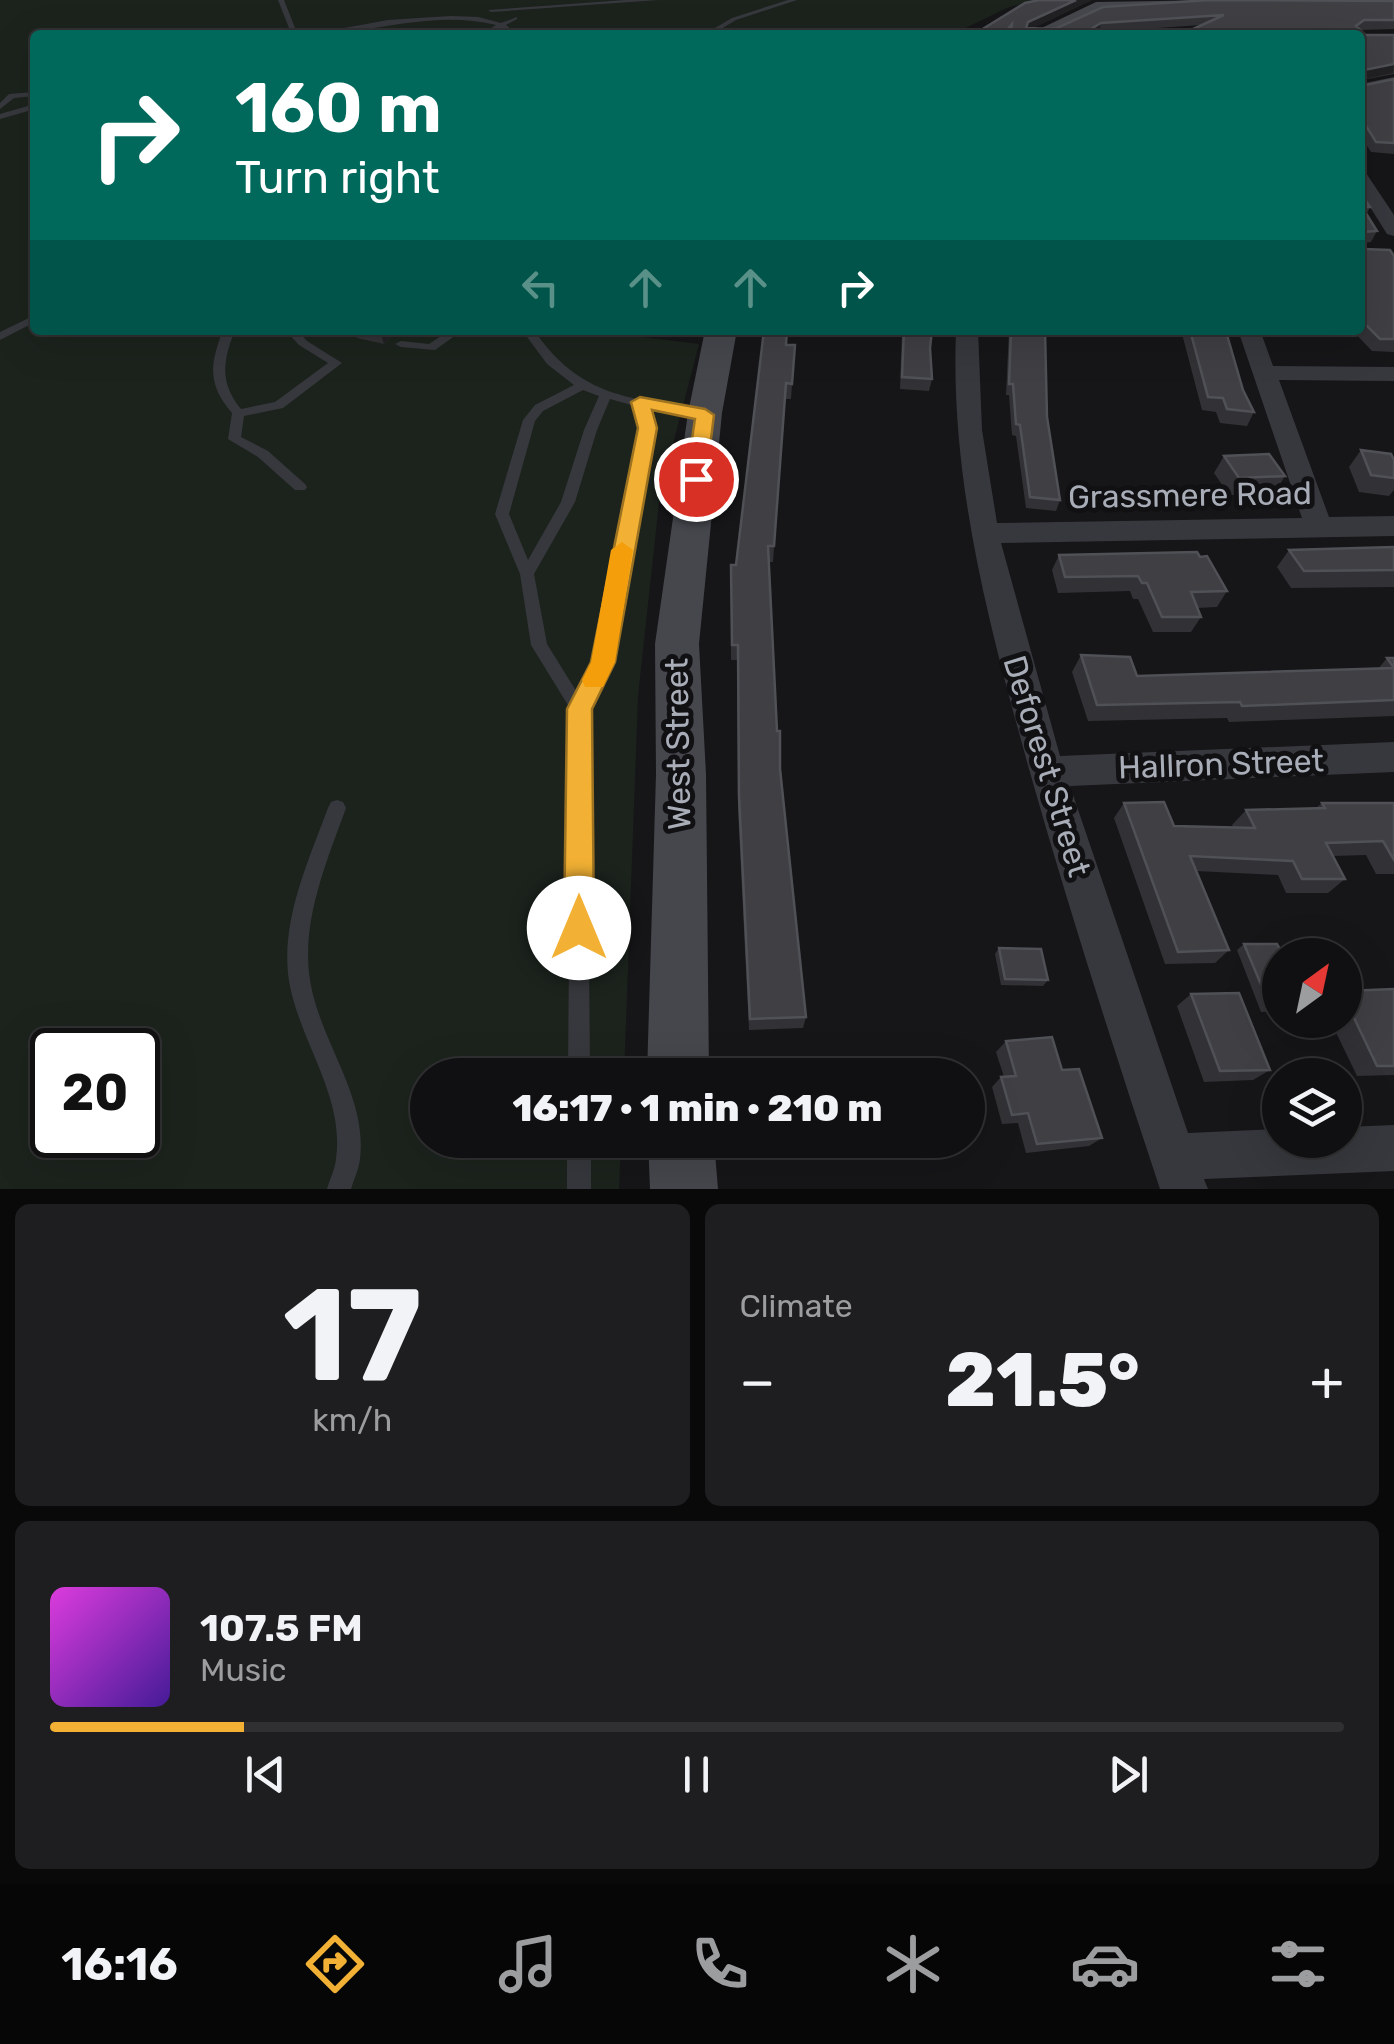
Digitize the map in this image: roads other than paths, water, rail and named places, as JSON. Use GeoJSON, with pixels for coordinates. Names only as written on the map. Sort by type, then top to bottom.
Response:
{"type":"FeatureCollection","features":[{"type":"Feature","properties":{"kind":"street"},"geometry":{"type":"LineString","coordinates":[[1047,30],[1096,7],[1210,0]]}},
{"type":"Feature","properties":{"kind":"street"},"geometry":{"type":"LineString","coordinates":[[1365,87],[1394,82]]}},
{"type":"Feature","properties":{"kind":"street"},"geometry":{"type":"LineString","coordinates":[[1365,185],[1394,230]]}},
{"type":"Feature","properties":{"kind":"street","name":"West Street"},"geometry":{"type":"LineString","coordinates":[[678,1058],[681,774],[677,644],[705,415],[720,335]]}},
{"type":"Feature","properties":{"kind":"street","name":"Deforest Street"},"geometry":{"type":"LineString","coordinates":[[967,335],[966,401],[986,533],[1005,624],[1123,1019],[1179,1173]]}},
{"type":"Feature","properties":{"kind":"street"},"geometry":{"type":"LineString","coordinates":[[1251,335],[1319,528]]}},
{"type":"Feature","properties":{"kind":"street"},"geometry":{"type":"LineString","coordinates":[[1264,374],[1394,374]]}},
{"type":"Feature","properties":{"kind":"street","name":"Grassmere Road"},"geometry":{"type":"LineString","coordinates":[[986,533],[1394,526]]}},
{"type":"Feature","properties":{"kind":"street","name":"Hallron Street"},"geometry":{"type":"LineString","coordinates":[[1048,772],[1394,757]]}},
{"type":"Feature","properties":{"kind":"street"},"geometry":{"type":"LineString","coordinates":[[1179,1173],[1394,1148]]}},
{"type":"Feature","properties":{"kind":"street"},"geometry":{"type":"LineString","coordinates":[[682,1158],[684,1189]]}},
{"type":"Feature","properties":{"kind":"lane"},"geometry":{"type":"LineString","coordinates":[[281,0],[290,30]]}},
{"type":"Feature","properties":{"kind":"lane"},"geometry":{"type":"LineString","coordinates":[[329,30],[393,15],[655,0]]}},
{"type":"Feature","properties":{"kind":"lane"},"geometry":{"type":"LineString","coordinates":[[715,30],[734,19],[794,0]]}},
{"type":"Feature","properties":{"kind":"lane"},"geometry":{"type":"LineString","coordinates":[[491,30],[506,20],[548,9]]}},
{"type":"Feature","properties":{"kind":"lane"},"geometry":{"type":"LineString","coordinates":[[487,10],[506,20],[512,30]]}},
{"type":"Feature","properties":{"kind":"lane"},"geometry":{"type":"LineString","coordinates":[[0,107],[12,96],[30,94]]}},
{"type":"Feature","properties":{"kind":"lane"},"geometry":{"type":"LineString","coordinates":[[0,117],[30,108]]}},
{"type":"Feature","properties":{"kind":"lane"},"geometry":{"type":"LineString","coordinates":[[0,337],[30,321]]}},
{"type":"Feature","properties":{"kind":"lane"},"geometry":{"type":"LineString","coordinates":[[227,335],[220,359],[220,380],[222,393],[238,413],[234,438],[263,454],[300,487]]}},
{"type":"Feature","properties":{"kind":"lane"},"geometry":{"type":"LineString","coordinates":[[238,413],[279,405],[336,363],[303,344],[296,335]]}},
{"type":"Feature","properties":{"kind":"lane"},"geometry":{"type":"LineString","coordinates":[[401,344],[431,348],[450,335]]}},
{"type":"Feature","properties":{"kind":"lane"},"geometry":{"type":"LineString","coordinates":[[532,335],[552,364],[583,384],[606,394],[705,415]]}},
{"type":"Feature","properties":{"kind":"lane"},"geometry":{"type":"LineString","coordinates":[[579,709],[539,645],[527,574],[502,514],[529,420],[539,408],[583,384]]}},
{"type":"Feature","properties":{"kind":"lane"},"geometry":{"type":"LineString","coordinates":[[527,574],[555,530],[572,492],[586,432],[606,394]]}},
{"type":"Feature","properties":{"kind":"lane"},"geometry":{"type":"LineString","coordinates":[[579,1058],[579,709],[603,662],[648,428],[640,402]]}},
{"type":"Feature","properties":{"kind":"lane"},"geometry":{"type":"LineString","coordinates":[[337,808],[299,930],[299,978],[316,1041],[338,1089],[352,1142],[338,1189]]}},
{"type":"Feature","properties":{"kind":"lane"},"geometry":{"type":"LineString","coordinates":[[579,1158],[579,1189]]}}]}
